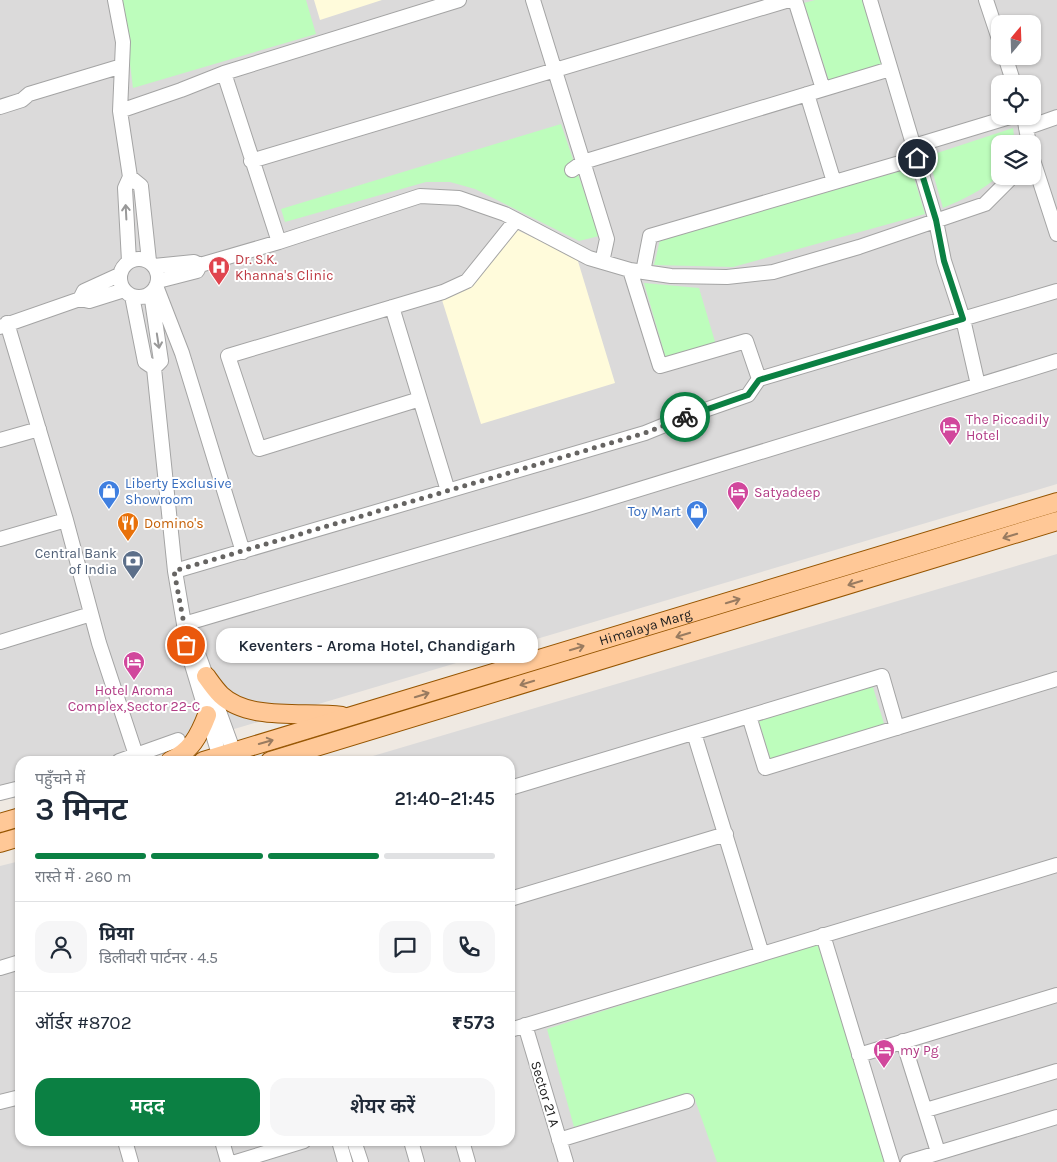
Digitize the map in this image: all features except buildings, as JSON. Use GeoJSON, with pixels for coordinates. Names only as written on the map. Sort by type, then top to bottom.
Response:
{"type":"FeatureCollection","features":[{"type":"Feature","properties":{"kind":"main road","name":"Himalaya Marg"},"geometry":{"type":"LineString","coordinates":[[234,756],[352,717],[1057,502]]}},
{"type":"Feature","properties":{"kind":"main road","name":"Himalaya Marg"},"geometry":{"type":"LineString","coordinates":[[305,755],[1057,522]]}},
{"type":"Feature","properties":{"kind":"main road"},"geometry":{"type":"LineString","coordinates":[[206,676],[223,697],[253,710],[280,714],[319,713],[352,717]]}},
{"type":"Feature","properties":{"kind":"main road"},"geometry":{"type":"LineString","coordinates":[[178,756],[187,751],[201,731],[207,715]]}},
{"type":"Feature","properties":{"kind":"main road"},"geometry":{"type":"LineString","coordinates":[[0,823],[15,818]]}},
{"type":"Feature","properties":{"kind":"main road"},"geometry":{"type":"LineString","coordinates":[[0,843],[15,838]]}},
{"type":"Feature","properties":{"kind":"street"},"geometry":{"type":"LineString","coordinates":[[115,0],[123,42],[120,111],[130,177],[125,188],[129,261]]}},
{"type":"Feature","properties":{"kind":"street"},"geometry":{"type":"LineString","coordinates":[[120,111],[224,73],[460,0]]}},
{"type":"Feature","properties":{"kind":"street"},"geometry":{"type":"LineString","coordinates":[[534,0],[555,71],[577,166],[606,239],[602,262]]}},
{"type":"Feature","properties":{"kind":"street"},"geometry":{"type":"LineString","coordinates":[[251,161],[789,0]]}},
{"type":"Feature","properties":{"kind":"street"},"geometry":{"type":"LineString","coordinates":[[795,0],[823,89]]}},
{"type":"Feature","properties":{"kind":"street"},"geometry":{"type":"LineString","coordinates":[[870,0],[936,220],[944,261],[963,319],[978,385]]}},
{"type":"Feature","properties":{"kind":"street"},"geometry":{"type":"LineString","coordinates":[[986,0],[991,15]]}},
{"type":"Feature","properties":{"kind":"street"},"geometry":{"type":"LineString","coordinates":[[0,107],[22,100],[29,94],[122,66]]}},
{"type":"Feature","properties":{"kind":"street"},"geometry":{"type":"LineString","coordinates":[[577,166],[890,69]]}},
{"type":"Feature","properties":{"kind":"street"},"geometry":{"type":"LineString","coordinates":[[224,73],[251,161],[279,242]]}},
{"type":"Feature","properties":{"kind":"street"},"geometry":{"type":"LineString","coordinates":[[807,94],[834,182]]}},
{"type":"Feature","properties":{"kind":"street"},"geometry":{"type":"LineString","coordinates":[[1041,120],[1057,117]]}},
{"type":"Feature","properties":{"kind":"street"},"geometry":{"type":"LineString","coordinates":[[759,380],[746,341],[660,366],[637,271],[650,236],[834,182],[991,124]]}},
{"type":"Feature","properties":{"kind":"street"},"geometry":{"type":"LineString","coordinates":[[130,177],[141,186],[151,263],[157,270],[155,287],[162,361],[154,368]]}},
{"type":"Feature","properties":{"kind":"street"},"geometry":{"type":"LineString","coordinates":[[154,368],[145,362],[128,293],[119,280],[121,269],[129,261],[139,258],[151,263],[194,262],[200,265],[279,242],[420,196],[459,198],[505,214],[589,258],[602,262],[637,271],[671,276],[727,277],[773,272],[859,247],[985,204],[1004,185]]}},
{"type":"Feature","properties":{"kind":"street"},"geometry":{"type":"LineString","coordinates":[[1041,185],[1057,234]]}},
{"type":"Feature","properties":{"kind":"street"},"geometry":{"type":"LineString","coordinates":[[420,399],[259,449],[228,356],[443,292],[467,281],[516,220]]}},
{"type":"Feature","properties":{"kind":"street"},"geometry":{"type":"LineString","coordinates":[[136,755],[91,614],[39,429],[3,325],[80,299],[89,301],[128,293],[145,296],[155,287],[197,272],[200,265]]}},
{"type":"Feature","properties":{"kind":"street"},"geometry":{"type":"LineString","coordinates":[[80,299],[84,291],[119,275]]}},
{"type":"Feature","properties":{"kind":"street"},"geometry":{"type":"LineString","coordinates":[[155,287],[167,311],[182,353],[243,552]]}},
{"type":"Feature","properties":{"kind":"street"},"geometry":{"type":"LineString","coordinates":[[174,571],[645,433],[748,395],[759,380],[1057,291]]}},
{"type":"Feature","properties":{"kind":"street"},"geometry":{"type":"LineString","coordinates":[[392,307],[448,491]]}},
{"type":"Feature","properties":{"kind":"street"},"geometry":{"type":"LineString","coordinates":[[184,624],[588,505],[1057,361]]}},
{"type":"Feature","properties":{"kind":"street"},"geometry":{"type":"LineString","coordinates":[[154,368],[174,571],[186,645],[207,715],[227,756]]}},
{"type":"Feature","properties":{"kind":"street"},"geometry":{"type":"LineString","coordinates":[[0,440],[39,429]]}},
{"type":"Feature","properties":{"kind":"street"},"geometry":{"type":"LineString","coordinates":[[0,539],[66,520]]}},
{"type":"Feature","properties":{"kind":"street"},"geometry":{"type":"LineString","coordinates":[[0,642],[91,614]]}},
{"type":"Feature","properties":{"kind":"street"},"geometry":{"type":"LineString","coordinates":[[184,624],[195,643],[206,676],[227,756]]}},
{"type":"Feature","properties":{"kind":"street"},"geometry":{"type":"LineString","coordinates":[[515,787],[882,676],[898,728]]}},
{"type":"Feature","properties":{"kind":"street"},"geometry":{"type":"LineString","coordinates":[[749,716],[764,768],[1057,680]]}},
{"type":"Feature","properties":{"kind":"street"},"geometry":{"type":"LineString","coordinates":[[694,733],[762,954]]}},
{"type":"Feature","properties":{"kind":"street"},"geometry":{"type":"LineString","coordinates":[[133,756],[178,740]]}},
{"type":"Feature","properties":{"kind":"street"},"geometry":{"type":"LineString","coordinates":[[0,793],[15,789]]}},
{"type":"Feature","properties":{"kind":"street"},"geometry":{"type":"LineString","coordinates":[[515,897],[726,834]]}},
{"type":"Feature","properties":{"kind":"street"},"geometry":{"type":"LineString","coordinates":[[515,1028],[1057,865]]}},
{"type":"Feature","properties":{"kind":"street"},"geometry":{"type":"LineString","coordinates":[[823,936],[892,1162]]}},
{"type":"Feature","properties":{"kind":"street"},"geometry":{"type":"LineString","coordinates":[[0,968],[15,964]]}},
{"type":"Feature","properties":{"kind":"street"},"geometry":{"type":"LineString","coordinates":[[859,1055],[1057,995]]}},
{"type":"Feature","properties":{"kind":"street","name":"Sector 21 A"},"geometry":{"type":"LineString","coordinates":[[525,1025],[566,1162]]}},
{"type":"Feature","properties":{"kind":"street"},"geometry":{"type":"LineString","coordinates":[[903,1041],[938,1152]]}},
{"type":"Feature","properties":{"kind":"street"},"geometry":{"type":"LineString","coordinates":[[926,1110],[1057,1072]]}},
{"type":"Feature","properties":{"kind":"street"},"geometry":{"type":"LineString","coordinates":[[0,1102],[15,1098]]}},
{"type":"Feature","properties":{"kind":"street"},"geometry":{"type":"LineString","coordinates":[[559,1140],[687,1101]]}},
{"type":"Feature","properties":{"kind":"street"},"geometry":{"type":"LineString","coordinates":[[908,1162],[1057,1117]]}},
{"type":"Feature","properties":{"kind":"street"},"geometry":{"type":"LineString","coordinates":[[127,1146],[132,1162]]}},
{"type":"Feature","properties":{"kind":"street"},"geometry":{"type":"LineString","coordinates":[[223,1146],[228,1162]]}},
{"type":"Feature","properties":{"kind":"street"},"geometry":{"type":"LineString","coordinates":[[236,1162],[288,1146]]}},
{"type":"Feature","properties":{"kind":"street"},"geometry":{"type":"LineString","coordinates":[[340,1146],[345,1162]]}},
{"type":"Feature","properties":{"kind":"street"},"geometry":{"type":"LineString","coordinates":[[356,1146],[361,1162]]}},
{"type":"Feature","properties":{"kind":"street"},"geometry":{"type":"LineString","coordinates":[[413,1146],[418,1162]]}},
{"type":"Feature","properties":{"kind":"street"},"geometry":{"type":"LineString","coordinates":[[463,1146],[468,1162]]}},
{"type":"Feature","properties":{"kind":"shaded area"},"geometry":{"type":"Polygon","coordinates":[[[0,0],[1057,0],[1057,484],[144,756],[15,756],[15,796],[0,800],[0,0]]]}},
{"type":"Feature","properties":{"kind":"shaded area"},"geometry":{"type":"Polygon","coordinates":[[[314,0],[382,0],[320,20],[314,0]]]}},
{"type":"Feature","properties":{"kind":"shaded area"},"geometry":{"type":"Polygon","coordinates":[[[517,230],[577,258],[615,383],[481,424],[442,300],[473,285],[517,230]]]}},
{"type":"Feature","properties":{"kind":"shaded area"},"geometry":{"type":"Polygon","coordinates":[[[1057,554],[1057,1162],[0,1162],[0,866],[15,862],[15,1146],[515,1146],[515,756],[373,756],[1057,554]]]}},
{"type":"Feature","properties":{"kind":"green space"},"geometry":{"type":"Polygon","coordinates":[[[122,0],[306,0],[316,34],[133,88],[122,0]]]}},
{"type":"Feature","properties":{"kind":"green space"},"geometry":{"type":"Polygon","coordinates":[[[815,0],[863,0],[884,64],[829,81],[804,3],[815,0]]]}},
{"type":"Feature","properties":{"kind":"green space"},"geometry":{"type":"Polygon","coordinates":[[[561,124],[599,236],[579,241],[475,189],[450,182],[426,182],[285,222],[281,209],[561,124]]]}},
{"type":"Feature","properties":{"kind":"green space"},"geometry":{"type":"Polygon","coordinates":[[[1013,128],[1014,135],[992,135],[1013,128]]]}},
{"type":"Feature","properties":{"kind":"green space"},"geometry":{"type":"Polygon","coordinates":[[[991,135],[991,182],[973,194],[943,208],[928,156],[991,135]]]}},
{"type":"Feature","properties":{"kind":"green space"},"geometry":{"type":"Polygon","coordinates":[[[911,168],[925,214],[733,267],[654,265],[660,240],[911,168]]]}},
{"type":"Feature","properties":{"kind":"green space"},"geometry":{"type":"Polygon","coordinates":[[[644,283],[699,288],[716,345],[666,359],[644,283]]]}},
{"type":"Feature","properties":{"kind":"green space"},"geometry":{"type":"Polygon","coordinates":[[[872,684],[885,727],[771,761],[758,718],[872,684]]]}},
{"type":"Feature","properties":{"kind":"green space"},"geometry":{"type":"Polygon","coordinates":[[[817,942],[890,1162],[717,1162],[693,1094],[574,1127],[547,1029],[817,942]]]}},
{"type":"Feature","properties":{"kind":"way so far"},"geometry":{"type":"LineString","coordinates":[[186,645],[174,571],[645,433],[685,417]]}},
{"type":"Feature","properties":{"kind":"place","name":"Dr. S.K. Khanna's Clinic"},"geometry":{"type":"Point","coordinates":[219,286]}},
{"type":"Feature","properties":{"kind":"place","name":"The Piccadily Hotel"},"geometry":{"type":"Point","coordinates":[950,446]}},
{"type":"Feature","properties":{"kind":"place","name":"Liberty Exclusive Showroom"},"geometry":{"type":"Point","coordinates":[109,510]}},
{"type":"Feature","properties":{"kind":"place","name":"Satyadeep"},"geometry":{"type":"Point","coordinates":[738,511]}},
{"type":"Feature","properties":{"kind":"place","name":"Toy Mart"},"geometry":{"type":"Point","coordinates":[697,530]}},
{"type":"Feature","properties":{"kind":"place","name":"Domino's"},"geometry":{"type":"Point","coordinates":[128,542]}},
{"type":"Feature","properties":{"kind":"place","name":"Central Bank of India"},"geometry":{"type":"Point","coordinates":[133,580]}},
{"type":"Feature","properties":{"kind":"place","name":"Keventers - Aroma Hotel, Chandigarh"},"geometry":{"type":"Point","coordinates":[186,645]}},
{"type":"Feature","properties":{"kind":"place","name":"Hotel Aroma Complex,Sector 22-C"},"geometry":{"type":"Point","coordinates":[134,681]}},
{"type":"Feature","properties":{"kind":"place","name":"my Pg"},"geometry":{"type":"Point","coordinates":[884,1069]}},
{"type":"Feature","properties":{"kind":"route"},"geometry":{"type":"LineString","coordinates":[[685,417],[748,395],[759,380],[963,319],[944,261],[936,220],[917,158]]}}]}
